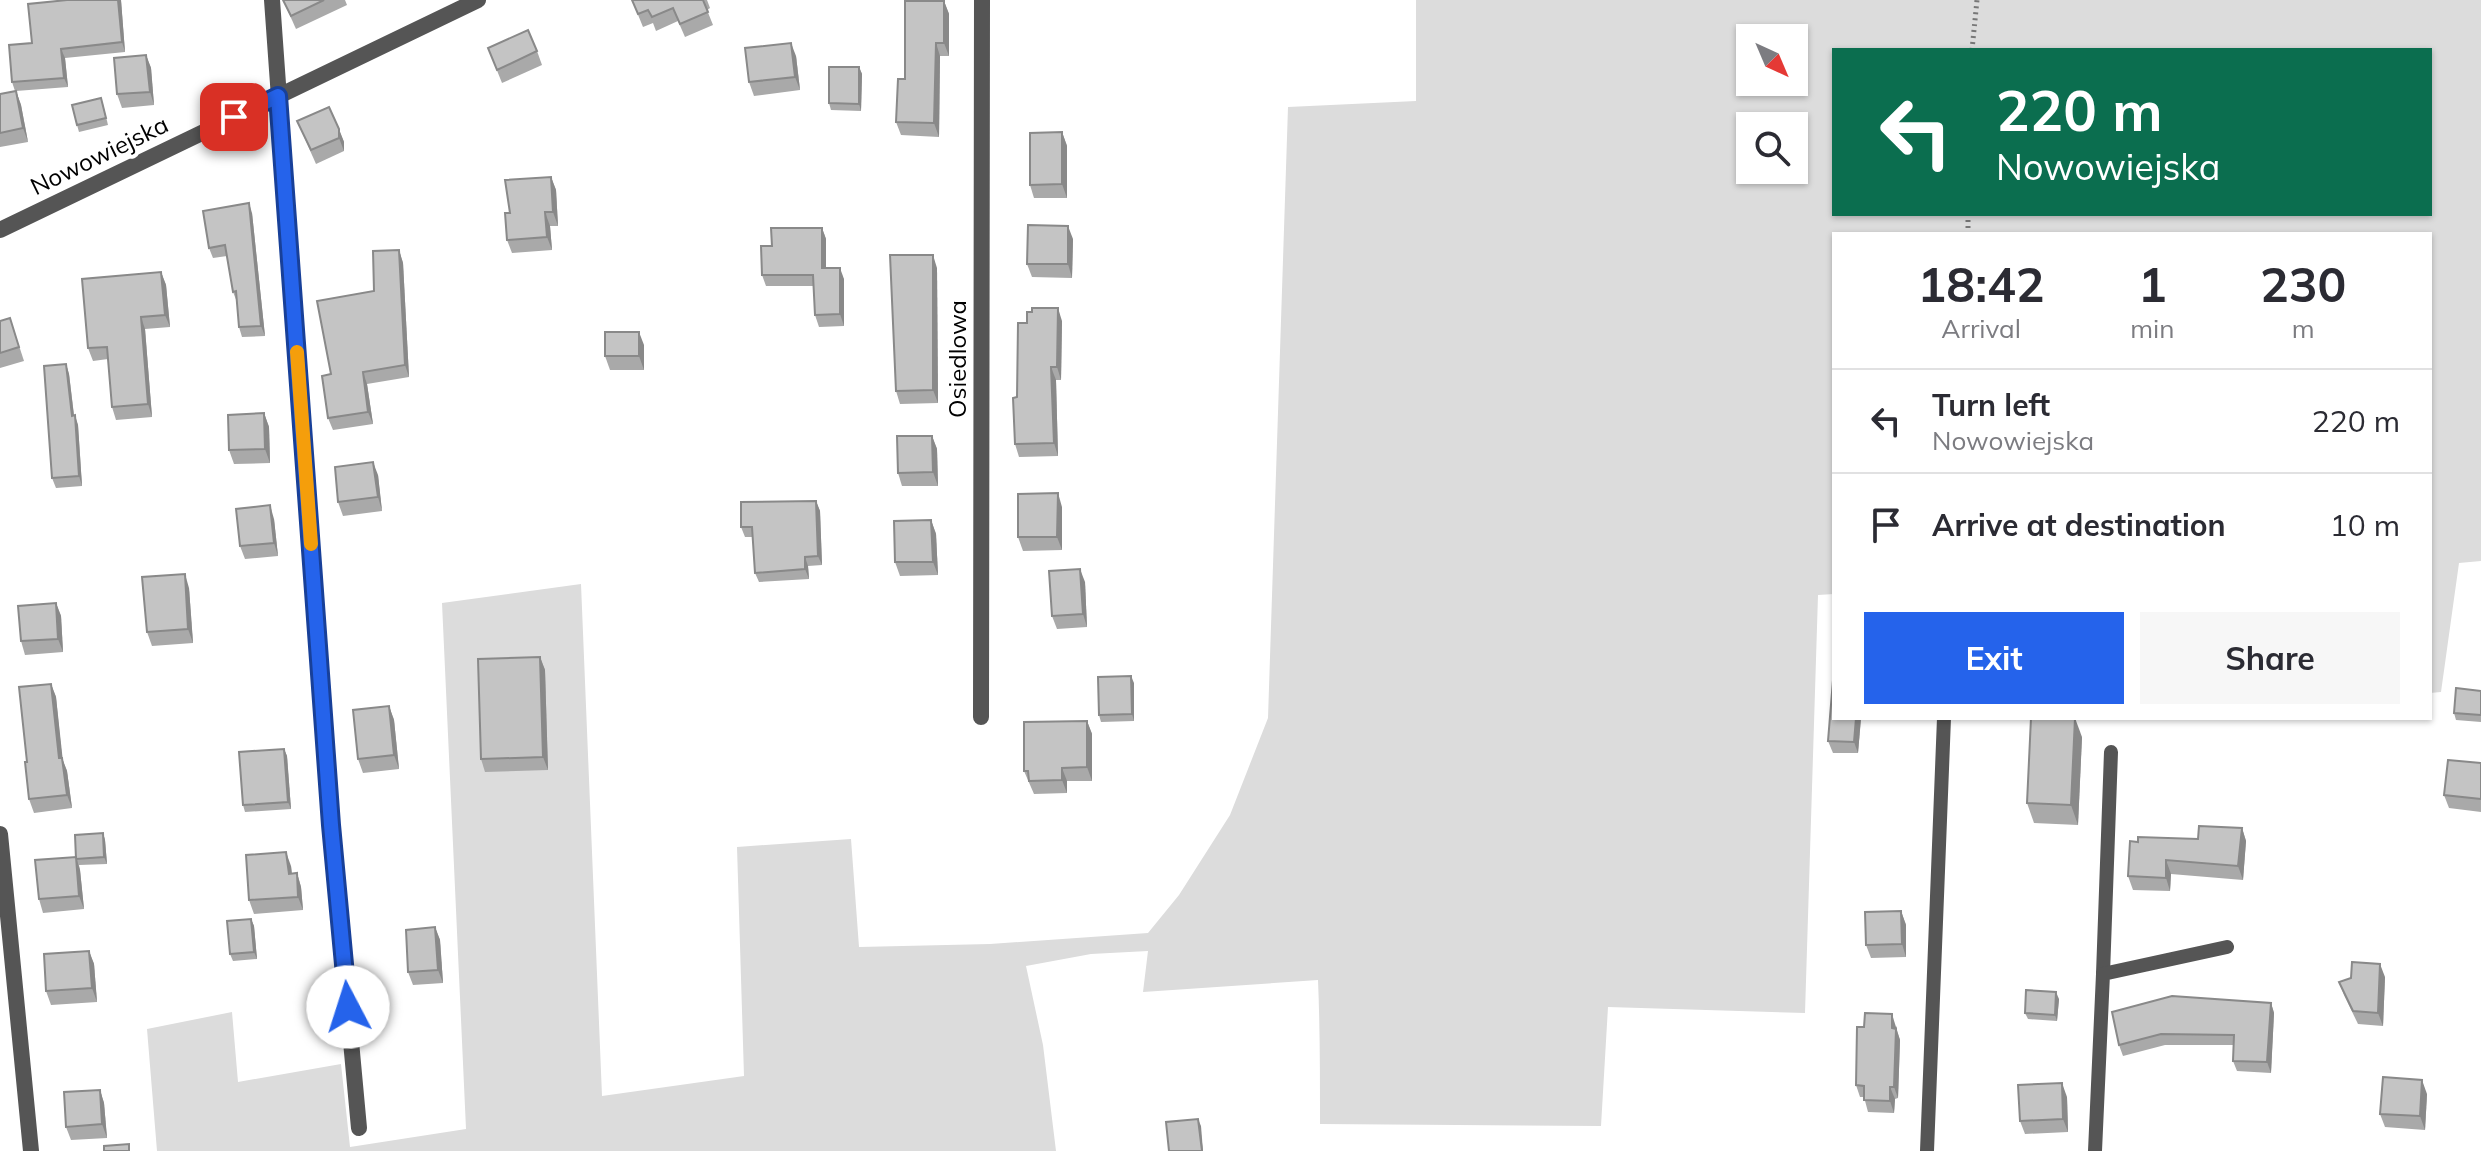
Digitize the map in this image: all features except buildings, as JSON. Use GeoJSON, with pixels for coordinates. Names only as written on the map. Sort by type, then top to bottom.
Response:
{"type":"FeatureCollection","features":[{"type":"Feature","properties":{"kind":"street"},"geometry":{"type":"LineString","coordinates":[[272,0],[331,825],[359,1128]]}},
{"type":"Feature","properties":{"kind":"street","name":"Nowowiejska"},"geometry":{"type":"LineString","coordinates":[[0,230],[478,0]]}},
{"type":"Feature","properties":{"kind":"street","name":"Osiedlowa"},"geometry":{"type":"LineString","coordinates":[[981,717],[982,0]]}},
{"type":"Feature","properties":{"kind":"street"},"geometry":{"type":"LineString","coordinates":[[0,834],[31,1151]]}},
{"type":"Feature","properties":{"kind":"lane"},"geometry":{"type":"LineString","coordinates":[[1927,1151],[1944,720]]}},
{"type":"Feature","properties":{"kind":"lane"},"geometry":{"type":"LineString","coordinates":[[2095,1151],[2111,752]]}},
{"type":"Feature","properties":{"kind":"lane"},"geometry":{"type":"LineString","coordinates":[[2103,974],[2227,947]]}},
{"type":"Feature","properties":{"kind":"path"},"geometry":{"type":"LineString","coordinates":[[1972,48],[1977,0]]}},
{"type":"Feature","properties":{"kind":"shaded area"},"geometry":{"type":"Polygon","coordinates":[[[1416,0],[2481,0],[2481,561],[2459,563],[2441,692],[2432,693],[2432,232],[1832,232],[1832,594],[1818,595],[1805,1013],[1608,1007],[1601,1126],[1320,1124],[1318,980],[1143,992],[1148,951],[1091,954],[1026,966],[1043,1045],[1056,1151],[157,1151],[147,1029],[232,1012],[238,1082],[341,1064],[350,1147],[466,1129],[442,603],[581,584],[602,1096],[744,1076],[737,847],[851,839],[859,947],[990,944],[1148,933],[1179,895],[1230,815],[1268,718],[1288,107],[1416,101],[1416,0]]]}},
{"type":"Feature","properties":{"kind":"slow traffic"},"geometry":{"type":"LineString","coordinates":[[297,352],[311,544]]}},
{"type":"Feature","properties":{"kind":"route"},"geometry":{"type":"LineString","coordinates":[[234,117],[278,96],[331,825],[348,1007]]}}]}
